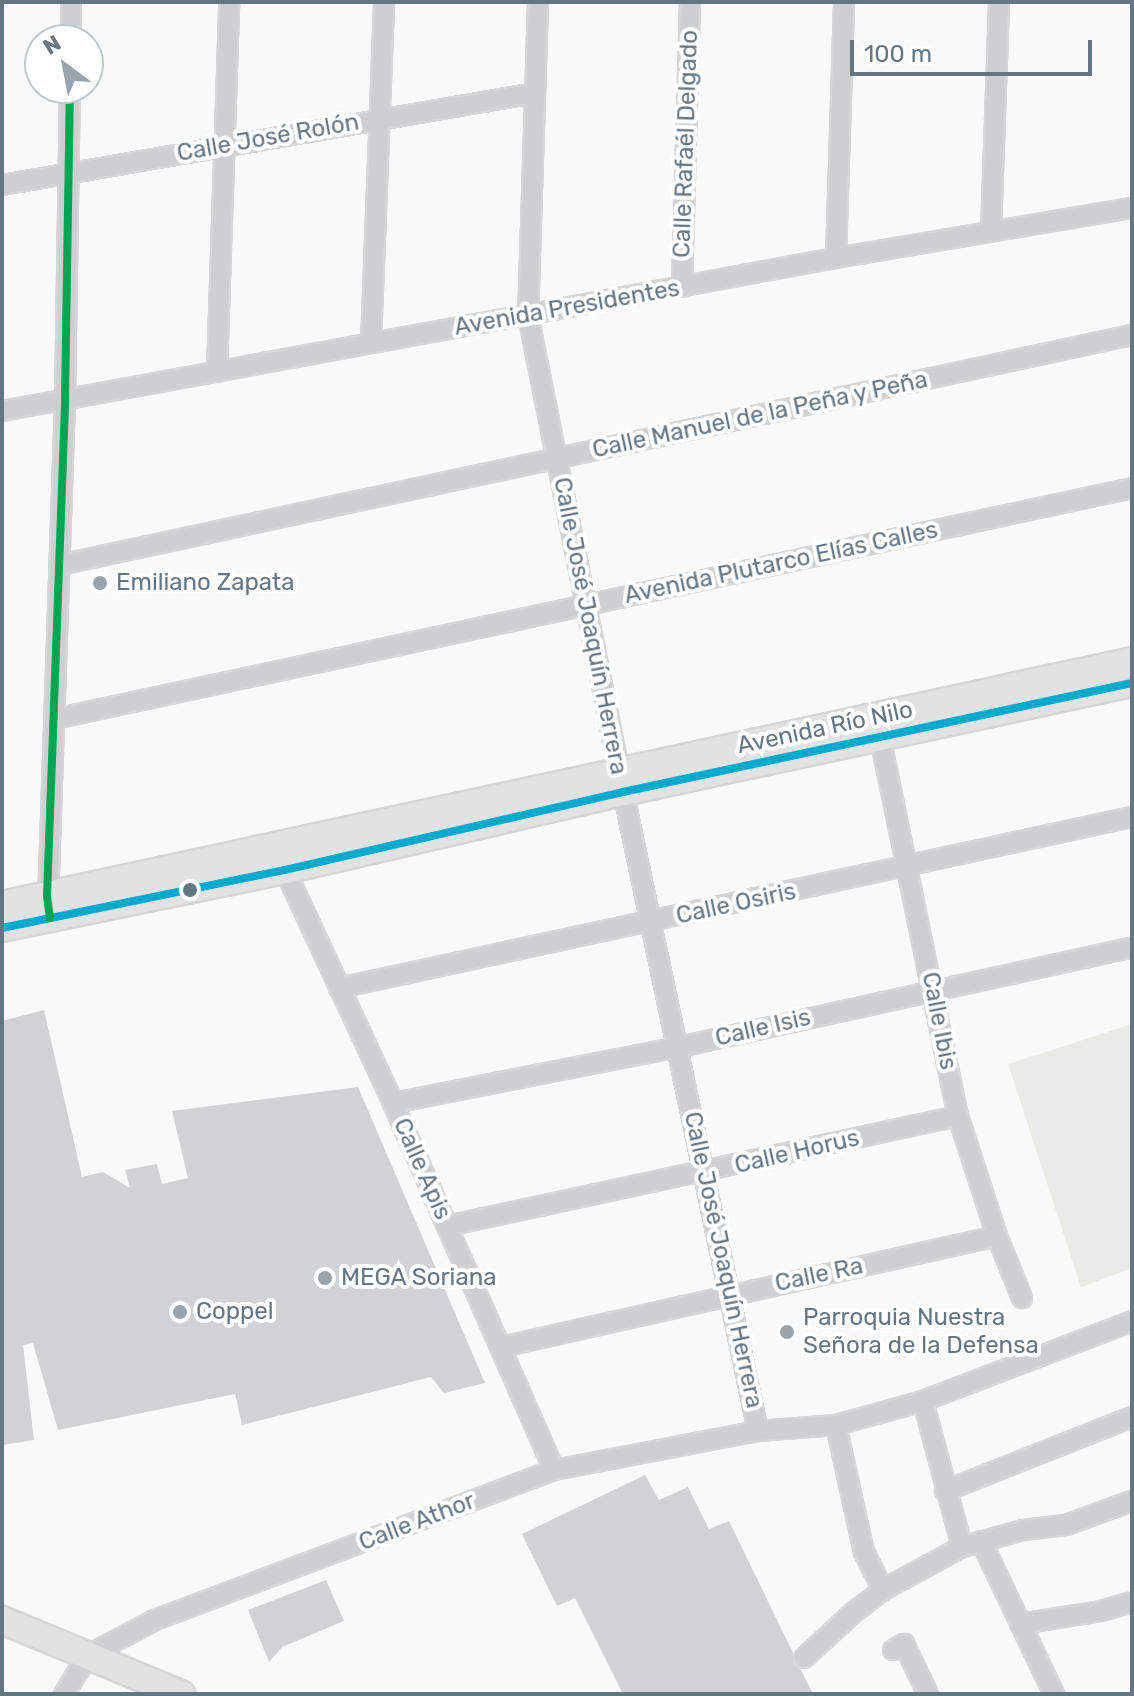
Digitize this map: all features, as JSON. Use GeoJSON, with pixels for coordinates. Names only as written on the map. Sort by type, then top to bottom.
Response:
{"type":"FeatureCollection","features":[{"type":"Feature","properties":{"kind":"main road","name":"Avenida Río Nilo"},"geometry":{"type":"LineString","coordinates":[[2,928],[48,907],[621,782],[1132,661]]}},
{"type":"Feature","properties":{"kind":"main road","name":"Avenida Río Nilo"},"geometry":{"type":"LineString","coordinates":[[2,905],[48,907],[285,870],[621,782],[880,737],[1132,683]]}},
{"type":"Feature","properties":{"kind":"main road"},"geometry":{"type":"LineString","coordinates":[[2,1620],[142,1694]]}},
{"type":"Feature","properties":{"kind":"main road"},"geometry":{"type":"LineString","coordinates":[[2,1634],[181,1694]]}},
{"type":"Feature","properties":{"kind":"street"},"geometry":{"type":"LineString","coordinates":[[71,2],[71,24]]}},
{"type":"Feature","properties":{"kind":"street"},"geometry":{"type":"LineString","coordinates":[[217,372],[229,2]]}},
{"type":"Feature","properties":{"kind":"street"},"geometry":{"type":"LineString","coordinates":[[371,343],[384,2]]}},
{"type":"Feature","properties":{"kind":"street","name":"Calle José Joaquín Herrera"},"geometry":{"type":"LineString","coordinates":[[538,2],[528,315],[621,782],[706,1173],[758,1431]]}},
{"type":"Feature","properties":{"kind":"street","name":"Calle Rafaél Delgado"},"geometry":{"type":"LineString","coordinates":[[682,287],[690,2]]}},
{"type":"Feature","properties":{"kind":"street"},"geometry":{"type":"LineString","coordinates":[[836,258],[844,2]]}},
{"type":"Feature","properties":{"kind":"street"},"geometry":{"type":"LineString","coordinates":[[991,232],[999,2]]}},
{"type":"Feature","properties":{"kind":"street","name":"Calle José Rolón"},"geometry":{"type":"LineString","coordinates":[[2,185],[535,93]]}},
{"type":"Feature","properties":{"kind":"street"},"geometry":{"type":"LineString","coordinates":[[48,907],[65,400],[70,104]]}},
{"type":"Feature","properties":{"kind":"street","name":"Avenida Presidentes"},"geometry":{"type":"LineString","coordinates":[[2,411],[836,258],[1132,208]]}},
{"type":"Feature","properties":{"kind":"street","name":"Calle Manuel de la Peña y Peña"},"geometry":{"type":"LineString","coordinates":[[59,565],[1132,335]]}},
{"type":"Feature","properties":{"kind":"street","name":"Avenida Plutarco Elías Calles"},"geometry":{"type":"LineString","coordinates":[[54,719],[1132,488]]}},
{"type":"Feature","properties":{"kind":"street","name":"Calle Ibis"},"geometry":{"type":"LineString","coordinates":[[880,737],[958,1116],[997,1236],[1022,1298]]}},
{"type":"Feature","properties":{"kind":"street","name":"Calle Osiris"},"geometry":{"type":"LineString","coordinates":[[339,988],[1132,817]]}},
{"type":"Feature","properties":{"kind":"street","name":"Calle Apis"},"geometry":{"type":"LineString","coordinates":[[285,870],[393,1103],[554,1470]]}},
{"type":"Feature","properties":{"kind":"street","name":"Calle Isis"},"geometry":{"type":"LineString","coordinates":[[393,1103],[679,1047],[1132,947]]}},
{"type":"Feature","properties":{"kind":"street","name":"Calle Horus"},"geometry":{"type":"LineString","coordinates":[[447,1226],[706,1173],[958,1116]]}},
{"type":"Feature","properties":{"kind":"street","name":"Calle Ra"},"geometry":{"type":"LineString","coordinates":[[501,1347],[997,1236]]}},
{"type":"Feature","properties":{"kind":"street","name":"Calle Athor"},"geometry":{"type":"LineString","coordinates":[[86,1662],[113,1641],[155,1620],[554,1470],[758,1431],[836,1425],[923,1401],[1131,1326]]}},
{"type":"Feature","properties":{"kind":"street"},"geometry":{"type":"LineString","coordinates":[[923,1401],[962,1547]]}},
{"type":"Feature","properties":{"kind":"street"},"geometry":{"type":"LineString","coordinates":[[945,1491],[1132,1417]]}},
{"type":"Feature","properties":{"kind":"street"},"geometry":{"type":"LineString","coordinates":[[836,1425],[864,1552],[883,1590]]}},
{"type":"Feature","properties":{"kind":"street"},"geometry":{"type":"LineString","coordinates":[[804,1658],[883,1590],[962,1547],[1066,1525],[1132,1501]]}},
{"type":"Feature","properties":{"kind":"street"},"geometry":{"type":"LineString","coordinates":[[981,1541],[1054,1694]]}},
{"type":"Feature","properties":{"kind":"street"},"geometry":{"type":"LineString","coordinates":[[1020,1624],[1101,1611],[1132,1602]]}},
{"type":"Feature","properties":{"kind":"street"},"geometry":{"type":"LineString","coordinates":[[893,1650],[904,1644],[928,1694]]}},
{"type":"Feature","properties":{"kind":"street"},"geometry":{"type":"LineString","coordinates":[[64,1694],[86,1662]]}},
{"type":"Feature","properties":{"kind":"shaded area"},"geometry":{"type":"Polygon","coordinates":[[[1132,1024],[1132,1268],[1081,1287],[1008,1064],[1132,1024]]]}},
{"type":"Feature","properties":{"kind":"building"},"geometry":{"type":"Polygon","coordinates":[[[44,1010],[82,1177],[103,1172],[130,1188],[125,1170],[157,1164],[162,1184],[188,1178],[172,1111],[358,1087],[485,1383],[444,1393],[431,1377],[242,1425],[235,1394],[58,1430],[33,1343],[23,1345],[34,1440],[2,1445],[2,1021],[44,1010]]]}},
{"type":"Feature","properties":{"kind":"building"},"geometry":{"type":"Polygon","coordinates":[[[645,1475],[659,1500],[688,1487],[709,1529],[729,1521],[793,1653],[793,1661],[813,1694],[623,1694],[575,1598],[557,1606],[522,1534],[645,1475]]]}},
{"type":"Feature","properties":{"kind":"building"},"geometry":{"type":"Polygon","coordinates":[[[326,1580],[344,1621],[282,1647],[269,1662],[248,1610],[326,1580]]]}},
{"type":"Feature","properties":{"kind":"transit line"},"geometry":{"type":"LineString","coordinates":[[50,918],[47,896],[65,400],[70,104]]}},
{"type":"Feature","properties":{"kind":"transit line"},"geometry":{"type":"LineString","coordinates":[[2,928],[285,870],[623,792],[1132,683]]}},
{"type":"Feature","properties":{"kind":"place","name":"Emiliano Zapata"},"geometry":{"type":"Point","coordinates":[100,583]}},
{"type":"Feature","properties":{"kind":"place","name":"MEGA Soriana"},"geometry":{"type":"Point","coordinates":[325,1278]}},
{"type":"Feature","properties":{"kind":"place","name":"Coppel"},"geometry":{"type":"Point","coordinates":[180,1312]}},
{"type":"Feature","properties":{"kind":"place","name":"Parroquia Nuestra Señora de la Defensa"},"geometry":{"type":"Point","coordinates":[787,1332]}}]}
